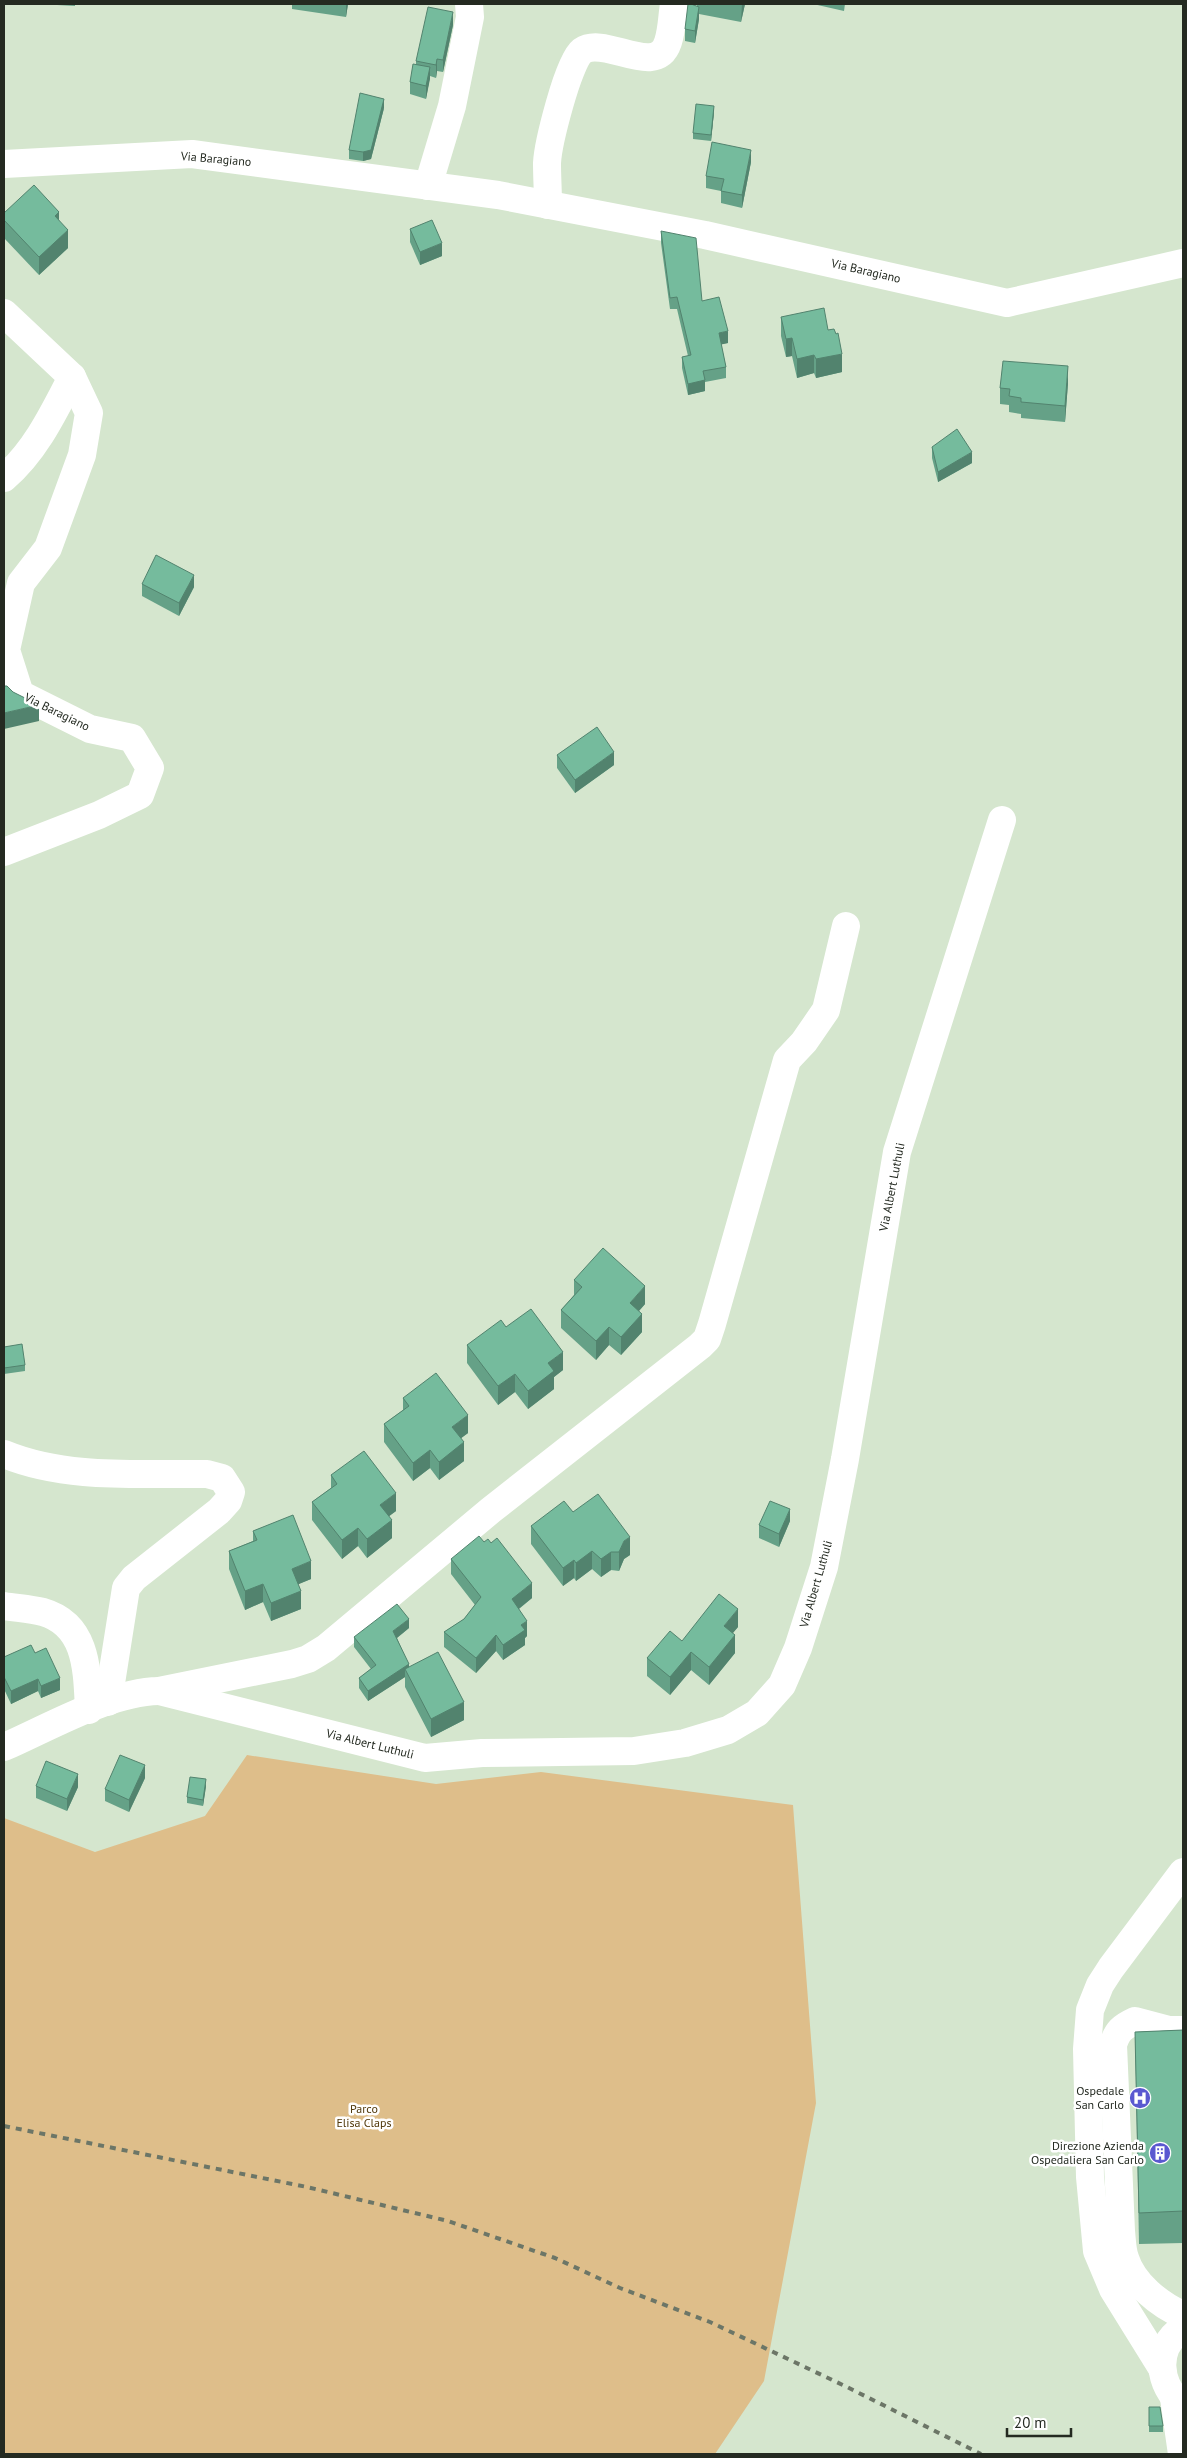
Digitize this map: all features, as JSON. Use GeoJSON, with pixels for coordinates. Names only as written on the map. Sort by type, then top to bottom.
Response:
{"type":"FeatureCollection","features":[{"type":"Feature","properties":{"kind":"street"},"geometry":{"type":"LineString","coordinates":[[428,186],[452,106],[470,16],[469,4]]}},
{"type":"Feature","properties":{"kind":"street"},"geometry":{"type":"LineString","coordinates":[[548,205],[547,161],[565,85],[574,60],[583,51],[595,47],[649,58],[660,54],[668,43],[674,4]]}},
{"type":"Feature","properties":{"kind":"street","name":"Via Baragiano"},"geometry":{"type":"LineString","coordinates":[[4,164],[192,154],[428,186],[548,205],[705,235],[1006,303],[1183,263]]}},
{"type":"Feature","properties":{"kind":"street","name":"Via Baragiano"},"geometry":{"type":"LineString","coordinates":[[4,312],[72,377],[89,413],[82,456],[48,548],[21,583],[6,650],[20,694],[90,729],[132,738],[150,768],[140,795],[99,815],[4,852]]}},
{"type":"Feature","properties":{"kind":"street"},"geometry":{"type":"LineString","coordinates":[[4,478],[18,467],[52,417],[72,377]]}},
{"type":"Feature","properties":{"kind":"street","name":"Via Albert Luthuli"},"geometry":{"type":"LineString","coordinates":[[159,1691],[425,1758],[482,1753],[634,1751],[686,1744],[728,1730],[757,1713],[782,1685],[798,1648],[824,1567],[845,1459],[897,1152],[1002,820]]}},
{"type":"Feature","properties":{"kind":"street","name":"Via Albert Luthuli"},"geometry":{"type":"LineString","coordinates":[[4,1747],[98,1706],[137,1692],[159,1691],[292,1664],[326,1648],[491,1510],[707,1339],[787,1060],[804,1042],[826,1010],[846,926]]}},
{"type":"Feature","properties":{"kind":"street"},"geometry":{"type":"LineString","coordinates":[[4,1454],[71,1472],[207,1474],[222,1478],[231,1492],[228,1501],[219,1511],[134,1578],[126,1588],[98,1706]]}},
{"type":"Feature","properties":{"kind":"street"},"geometry":{"type":"LineString","coordinates":[[4,1606],[43,1612],[63,1622],[75,1634],[82,1648],[98,1706]]}},
{"type":"Feature","properties":{"kind":"street"},"geometry":{"type":"LineString","coordinates":[[1182,2454],[1179,2402],[1167,2388],[1162,2368],[1113,2289],[1097,2251],[1090,2176],[1087,2042],[1090,2010],[1100,1985],[1183,1872]]}},
{"type":"Feature","properties":{"kind":"street"},"geometry":{"type":"LineString","coordinates":[[1183,2030],[1169,2030],[1135,2021],[1123,2026],[1116,2034],[1113,2045],[1121,2231],[1125,2259],[1136,2279],[1158,2301],[1183,2315]]}},
{"type":"Feature","properties":{"kind":"street"},"geometry":{"type":"LineString","coordinates":[[1162,2368],[1166,2349],[1171,2339],[1183,2328]]}},
{"type":"Feature","properties":{"kind":"green space","name":"Parco Elisa Claps"},"geometry":{"type":"Polygon","coordinates":[[[247,1755],[436,1784],[541,1772],[793,1805],[816,2103],[764,2381],[715,2454],[4,2454],[4,1818],[95,1852],[205,1816],[247,1755]]]}},
{"type":"Feature","properties":{"kind":"building"},"geometry":{"type":"Polygon","coordinates":[[[688,4],[699,7],[695,31],[685,29],[688,4]]]}},
{"type":"Feature","properties":{"kind":"building"},"geometry":{"type":"Polygon","coordinates":[[[428,7],[453,12],[443,60],[437,59],[436,65],[416,61],[428,7]]]}},
{"type":"Feature","properties":{"kind":"building"},"geometry":{"type":"Polygon","coordinates":[[[413,64],[430,67],[426,86],[410,82],[413,64]]]}},
{"type":"Feature","properties":{"kind":"building"},"geometry":{"type":"Polygon","coordinates":[[[360,93],[384,99],[371,150],[363,152],[349,150],[360,93]]]}},
{"type":"Feature","properties":{"kind":"building"},"geometry":{"type":"Polygon","coordinates":[[[696,104],[714,106],[711,135],[693,133],[696,104]]]}},
{"type":"Feature","properties":{"kind":"building"},"geometry":{"type":"Polygon","coordinates":[[[712,142],[751,150],[742,195],[721,191],[724,179],[706,176],[712,142]]]}},
{"type":"Feature","properties":{"kind":"building"},"geometry":{"type":"Polygon","coordinates":[[[34,185],[59,212],[55,216],[68,230],[39,257],[4,220],[4,213],[34,185]]]}},
{"type":"Feature","properties":{"kind":"building"},"geometry":{"type":"Polygon","coordinates":[[[432,220],[442,243],[420,252],[410,229],[432,220]]]}},
{"type":"Feature","properties":{"kind":"building"},"geometry":{"type":"Polygon","coordinates":[[[661,231],[696,238],[702,301],[719,297],[728,331],[719,333],[726,367],[703,371],[705,380],[688,384],[682,357],[691,355],[677,297],[670,298],[661,231]]]}},
{"type":"Feature","properties":{"kind":"building"},"geometry":{"type":"Polygon","coordinates":[[[824,308],[828,330],[834,329],[836,334],[838,333],[842,354],[816,359],[814,355],[797,359],[792,338],[786,339],[781,317],[824,308]]]}},
{"type":"Feature","properties":{"kind":"building"},"geometry":{"type":"Polygon","coordinates":[[[1003,361],[1068,366],[1065,406],[1021,402],[1021,398],[1009,396],[1010,389],[1000,388],[1003,361]]]}},
{"type":"Feature","properties":{"kind":"building"},"geometry":{"type":"Polygon","coordinates":[[[957,429],[972,452],[938,472],[932,447],[957,429]]]}},
{"type":"Feature","properties":{"kind":"building"},"geometry":{"type":"Polygon","coordinates":[[[156,555],[194,575],[179,603],[142,584],[156,555]]]}},
{"type":"Feature","properties":{"kind":"building"},"geometry":{"type":"Polygon","coordinates":[[[4,686],[7,686],[13,692],[39,705],[4,713],[4,686]]]}},
{"type":"Feature","properties":{"kind":"building"},"geometry":{"type":"Polygon","coordinates":[[[597,727],[614,752],[575,780],[557,755],[597,727]]]}},
{"type":"Feature","properties":{"kind":"building"},"geometry":{"type":"Polygon","coordinates":[[[603,1248],[645,1286],[630,1303],[642,1314],[621,1337],[609,1327],[596,1341],[561,1310],[582,1287],[574,1280],[603,1248]]]}},
{"type":"Feature","properties":{"kind":"building"},"geometry":{"type":"Polygon","coordinates":[[[531,1309],[563,1352],[548,1363],[554,1371],[528,1391],[515,1374],[498,1386],[467,1345],[501,1320],[506,1327],[531,1309]]]}},
{"type":"Feature","properties":{"kind":"building"},"geometry":{"type":"Polygon","coordinates":[[[22,1344],[25,1365],[4,1368],[4,1347],[22,1344]]]}},
{"type":"Feature","properties":{"kind":"building"},"geometry":{"type":"Polygon","coordinates":[[[436,1373],[468,1415],[452,1427],[464,1442],[439,1462],[430,1450],[413,1463],[384,1424],[409,1406],[403,1398],[436,1373]]]}},
{"type":"Feature","properties":{"kind":"building"},"geometry":{"type":"Polygon","coordinates":[[[364,1451],[396,1493],[380,1505],[392,1520],[367,1539],[358,1528],[342,1540],[312,1502],[337,1484],[331,1475],[364,1451]]]}},
{"type":"Feature","properties":{"kind":"building"},"geometry":{"type":"Polygon","coordinates":[[[598,1494],[630,1537],[624,1541],[619,1552],[611,1552],[601,1559],[592,1551],[576,1563],[574,1560],[563,1568],[531,1526],[564,1501],[573,1512],[598,1494]]]}},
{"type":"Feature","properties":{"kind":"building"},"geometry":{"type":"Polygon","coordinates":[[[770,1501],[790,1509],[779,1534],[759,1525],[770,1501]]]}},
{"type":"Feature","properties":{"kind":"building"},"geometry":{"type":"Polygon","coordinates":[[[293,1515],[311,1561],[292,1569],[301,1591],[271,1603],[263,1584],[245,1591],[229,1551],[257,1540],[253,1531],[293,1515]]]}},
{"type":"Feature","properties":{"kind":"building"},"geometry":{"type":"Polygon","coordinates":[[[479,1536],[484,1542],[488,1539],[491,1543],[497,1538],[532,1583],[512,1599],[527,1621],[521,1625],[525,1630],[503,1645],[496,1635],[476,1658],[444,1632],[464,1619],[481,1597],[451,1559],[479,1536]]]}},
{"type":"Feature","properties":{"kind":"building"},"geometry":{"type":"Polygon","coordinates":[[[719,1594],[738,1609],[724,1626],[735,1635],[709,1667],[691,1652],[670,1677],[647,1658],[670,1631],[682,1641],[719,1594]]]}},
{"type":"Feature","properties":{"kind":"building"},"geometry":{"type":"Polygon","coordinates":[[[397,1604],[409,1619],[393,1631],[409,1664],[368,1691],[359,1678],[376,1665],[354,1637],[397,1604]]]}},
{"type":"Feature","properties":{"kind":"building"},"geometry":{"type":"Polygon","coordinates":[[[31,1645],[35,1653],[46,1648],[60,1678],[41,1686],[38,1679],[11,1691],[4,1677],[4,1657],[31,1645]]]}},
{"type":"Feature","properties":{"kind":"building"},"geometry":{"type":"Polygon","coordinates":[[[438,1652],[464,1702],[431,1719],[405,1669],[438,1652]]]}},
{"type":"Feature","properties":{"kind":"building"},"geometry":{"type":"Polygon","coordinates":[[[120,1755],[145,1765],[129,1800],[105,1789],[120,1755]]]}},
{"type":"Feature","properties":{"kind":"building"},"geometry":{"type":"Polygon","coordinates":[[[46,1761],[78,1774],[67,1799],[36,1786],[46,1761]]]}},
{"type":"Feature","properties":{"kind":"building"},"geometry":{"type":"Polygon","coordinates":[[[190,1777],[206,1779],[203,1800],[187,1797],[190,1777]]]}},
{"type":"Feature","properties":{"kind":"building","name":"Direzione Azienda Ospedaliera San Carlo"},"geometry":{"type":"Polygon","coordinates":[[[1183,2030],[1183,2211],[1139,2213],[1135,2032],[1183,2030]]]}},
{"type":"Feature","properties":{"kind":"building"},"geometry":{"type":"Polygon","coordinates":[[[1149,2407],[1160,2407],[1163,2426],[1149,2426],[1149,2407]]]}},
{"type":"Feature","properties":{"kind":"railway"},"geometry":{"type":"LineString","coordinates":[[4,2126],[307,2187],[448,2221],[555,2258],[620,2288],[710,2322],[847,2387],[981,2454]]}},
{"type":"Feature","properties":{"kind":"place","name":"Ospedale San Carlo"},"geometry":{"type":"Point","coordinates":[1140,2098]}},
{"type":"Feature","properties":{"kind":"place","name":"Direzione Azienda Ospedaliera San Carlo"},"geometry":{"type":"Point","coordinates":[1160,2153]}}]}
